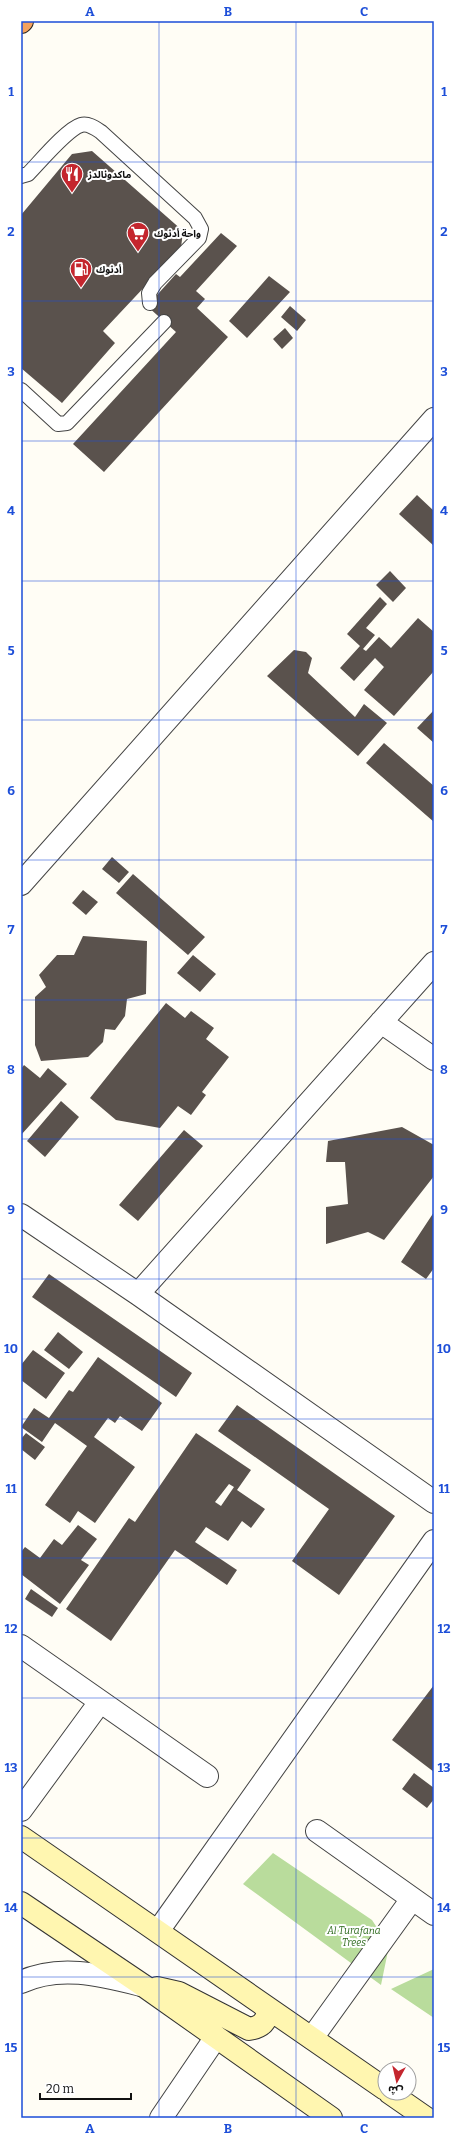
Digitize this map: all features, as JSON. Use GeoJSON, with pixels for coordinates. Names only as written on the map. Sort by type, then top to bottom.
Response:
{"type":"FeatureCollection","features":[{"type":"Feature","properties":{"kind":"main road"},"geometry":{"type":"LineString","coordinates":[[21,1837],[377,2083]]}},
{"type":"Feature","properties":{"kind":"main road"},"geometry":{"type":"LineString","coordinates":[[21,1902],[144,1986],[331,2118]]}},
{"type":"Feature","properties":{"kind":"main road"},"geometry":{"type":"LineString","coordinates":[[144,1986],[162,1988],[179,1993],[249,2029],[259,2027],[267,2019],[269,2009]]}},
{"type":"Feature","properties":{"kind":"main road"},"geometry":{"type":"LineString","coordinates":[[402,2101],[426,2118]]}},
{"type":"Feature","properties":{"kind":"street"},"geometry":{"type":"LineString","coordinates":[[21,884],[434,419]]}},
{"type":"Feature","properties":{"kind":"street"},"geometry":{"type":"LineString","coordinates":[[138,1294],[434,962]]}},
{"type":"Feature","properties":{"kind":"street"},"geometry":{"type":"LineString","coordinates":[[381,1022],[434,1059]]}},
{"type":"Feature","properties":{"kind":"street"},"geometry":{"type":"LineString","coordinates":[[21,1215],[138,1294],[434,1502]]}},
{"type":"Feature","properties":{"kind":"street"},"geometry":{"type":"LineString","coordinates":[[158,1931],[434,1542]]}},
{"type":"Feature","properties":{"kind":"street"},"geometry":{"type":"LineString","coordinates":[[21,1646],[207,1776]]}},
{"type":"Feature","properties":{"kind":"street"},"geometry":{"type":"LineString","coordinates":[[21,1810],[100,1702]]}},
{"type":"Feature","properties":{"kind":"street"},"geometry":{"type":"LineString","coordinates":[[318,1831],[434,1914]]}},
{"type":"Feature","properties":{"kind":"street"},"geometry":{"type":"LineString","coordinates":[[312,2038],[412,1899]]}},
{"type":"Feature","properties":{"kind":"street"},"geometry":{"type":"LineString","coordinates":[[21,1982],[31,1978],[58,1972],[82,1972],[108,1976],[144,1986]]}},
{"type":"Feature","properties":{"kind":"street"},"geometry":{"type":"LineString","coordinates":[[161,2118],[216,2037]]}},
{"type":"Feature","properties":{"kind":"lane"},"geometry":{"type":"LineString","coordinates":[[21,176],[28,174],[72,129],[82,125],[92,126],[101,132],[195,218],[201,229],[199,238],[155,283],[149,294],[150,303]]}},
{"type":"Feature","properties":{"kind":"lane"},"geometry":{"type":"LineString","coordinates":[[21,390],[58,424],[68,423],[164,322]]}},
{"type":"Feature","properties":{"kind":"green space","name":"Al Turafana Trees"},"geometry":{"type":"Polygon","coordinates":[[[273,1853],[372,1920],[389,1946],[381,1985],[243,1884],[273,1853]]]}},
{"type":"Feature","properties":{"kind":"green space"},"geometry":{"type":"Polygon","coordinates":[[[434,1969],[434,2018],[391,1989],[434,1969]]]}},
{"type":"Feature","properties":{"kind":"building","name":"أدنوك"},"geometry":{"type":"Polygon","coordinates":[[[92,151],[183,231],[181,248],[103,331],[115,343],[62,403],[21,368],[21,215],[72,154],[92,151]]]}},
{"type":"Feature","properties":{"kind":"building"},"geometry":{"type":"Polygon","coordinates":[[[221,233],[237,246],[196,291],[205,299],[197,308],[228,337],[104,472],[73,444],[176,332],[147,306],[176,274],[180,277],[221,233]]]}},
{"type":"Feature","properties":{"kind":"building"},"geometry":{"type":"Polygon","coordinates":[[[269,276],[290,292],[247,338],[229,321],[269,276]]]}},
{"type":"Feature","properties":{"kind":"building"},"geometry":{"type":"Polygon","coordinates":[[[290,306],[306,320],[297,331],[281,317],[290,306]]]}},
{"type":"Feature","properties":{"kind":"building"},"geometry":{"type":"Polygon","coordinates":[[[285,328],[293,338],[282,349],[273,339],[285,328]]]}},
{"type":"Feature","properties":{"kind":"building"},"geometry":{"type":"Polygon","coordinates":[[[417,495],[434,511],[434,546],[399,514],[417,495]]]}},
{"type":"Feature","properties":{"kind":"building"},"geometry":{"type":"Polygon","coordinates":[[[390,571],[406,588],[393,602],[376,585],[390,571]]]}},
{"type":"Feature","properties":{"kind":"building"},"geometry":{"type":"Polygon","coordinates":[[[380,597],[387,604],[366,628],[375,635],[363,649],[366,651],[379,637],[391,648],[418,618],[434,632],[434,671],[394,716],[364,690],[384,667],[375,658],[354,681],[340,668],[360,646],[347,634],[380,597]]]}},
{"type":"Feature","properties":{"kind":"building"},"geometry":{"type":"Polygon","coordinates":[[[294,650],[306,652],[312,658],[308,673],[355,717],[364,704],[387,723],[358,756],[267,676],[294,650]]]}},
{"type":"Feature","properties":{"kind":"building"},"geometry":{"type":"Polygon","coordinates":[[[434,710],[434,743],[417,728],[434,710]]]}},
{"type":"Feature","properties":{"kind":"building"},"geometry":{"type":"Polygon","coordinates":[[[384,743],[434,786],[434,822],[366,763],[384,743]]]}},
{"type":"Feature","properties":{"kind":"building"},"geometry":{"type":"Polygon","coordinates":[[[112,857],[129,872],[119,883],[102,869],[112,857]]]}},
{"type":"Feature","properties":{"kind":"building"},"geometry":{"type":"Polygon","coordinates":[[[133,874],[205,937],[188,955],[116,893],[133,874]]]}},
{"type":"Feature","properties":{"kind":"building"},"geometry":{"type":"Polygon","coordinates":[[[83,890],[98,902],[86,915],[72,903],[83,890]]]}},
{"type":"Feature","properties":{"kind":"building"},"geometry":{"type":"Polygon","coordinates":[[[83,936],[147,941],[146,994],[127,999],[125,1016],[115,1030],[105,1029],[103,1042],[88,1057],[41,1061],[35,1045],[35,997],[46,987],[39,975],[57,955],[74,955],[83,936]]]}},
{"type":"Feature","properties":{"kind":"building"},"geometry":{"type":"Polygon","coordinates":[[[193,955],[216,974],[200,992],[177,973],[193,955]]]}},
{"type":"Feature","properties":{"kind":"building"},"geometry":{"type":"Polygon","coordinates":[[[166,1003],[185,1018],[191,1011],[214,1028],[206,1039],[229,1057],[202,1092],[206,1095],[191,1115],[178,1106],[160,1128],[116,1120],[90,1098],[166,1003]]]}},
{"type":"Feature","properties":{"kind":"building"},"geometry":{"type":"Polygon","coordinates":[[[24,1065],[40,1078],[48,1068],[67,1084],[21,1135],[21,1069],[24,1065]]]}},
{"type":"Feature","properties":{"kind":"building"},"geometry":{"type":"Polygon","coordinates":[[[61,1101],[79,1117],[45,1157],[27,1141],[61,1101]]]}},
{"type":"Feature","properties":{"kind":"building"},"geometry":{"type":"Polygon","coordinates":[[[402,1127],[434,1145],[434,1176],[384,1240],[368,1232],[326,1244],[326,1207],[348,1204],[345,1162],[326,1162],[328,1141],[402,1127]]]}},
{"type":"Feature","properties":{"kind":"building"},"geometry":{"type":"Polygon","coordinates":[[[184,1130],[203,1146],[138,1221],[119,1205],[184,1130]]]}},
{"type":"Feature","properties":{"kind":"building"},"geometry":{"type":"Polygon","coordinates":[[[434,1212],[434,1268],[426,1279],[401,1262],[434,1212]]]}},
{"type":"Feature","properties":{"kind":"building"},"geometry":{"type":"Polygon","coordinates":[[[49,1274],[192,1373],[176,1397],[32,1297],[49,1274]]]}},
{"type":"Feature","properties":{"kind":"building"},"geometry":{"type":"Polygon","coordinates":[[[58,1332],[83,1352],[69,1369],[44,1350],[58,1332]]]}},
{"type":"Feature","properties":{"kind":"building"},"geometry":{"type":"Polygon","coordinates":[[[33,1350],[65,1373],[46,1399],[21,1380],[21,1365],[33,1350]]]}},
{"type":"Feature","properties":{"kind":"building"},"geometry":{"type":"Polygon","coordinates":[[[98,1357],[162,1403],[142,1431],[120,1416],[115,1423],[108,1418],[94,1437],[135,1467],[95,1523],[78,1511],[70,1523],[45,1505],[87,1446],[55,1423],[42,1442],[21,1427],[34,1408],[49,1418],[69,1390],[73,1392],[98,1357]]]}},
{"type":"Feature","properties":{"kind":"building"},"geometry":{"type":"Polygon","coordinates":[[[237,1405],[395,1516],[339,1595],[292,1561],[329,1509],[218,1431],[237,1405]]]}},
{"type":"Feature","properties":{"kind":"building"},"geometry":{"type":"Polygon","coordinates":[[[26,1433],[45,1447],[35,1460],[21,1449],[21,1439],[26,1433]]]}},
{"type":"Feature","properties":{"kind":"building"},"geometry":{"type":"Polygon","coordinates":[[[196,1433],[251,1470],[237,1490],[265,1509],[251,1528],[242,1521],[228,1541],[206,1527],[195,1542],[237,1570],[227,1585],[175,1550],[111,1641],[66,1609],[129,1518],[135,1522],[196,1433]],[[229,1484],[215,1502],[221,1506],[234,1487],[229,1484]]]}},
{"type":"Feature","properties":{"kind":"building"},"geometry":{"type":"Polygon","coordinates":[[[78,1525],[97,1539],[81,1560],[89,1565],[60,1604],[21,1574],[21,1552],[25,1547],[40,1558],[54,1539],[62,1545],[78,1525]]]}},
{"type":"Feature","properties":{"kind":"building"},"geometry":{"type":"Polygon","coordinates":[[[31,1589],[58,1608],[52,1617],[25,1599],[31,1589]]]}},
{"type":"Feature","properties":{"kind":"building"},"geometry":{"type":"Polygon","coordinates":[[[434,1685],[434,1772],[392,1740],[434,1685]]]}},
{"type":"Feature","properties":{"kind":"building"},"geometry":{"type":"Polygon","coordinates":[[[414,1773],[434,1788],[434,1799],[427,1808],[402,1789],[414,1773]]]}},
{"type":"Feature","properties":{"kind":"place","name":"ماكدونالدز"},"geometry":{"type":"Point","coordinates":[72,194]}},
{"type":"Feature","properties":{"kind":"place","name":"واحة أدنوك"},"geometry":{"type":"Point","coordinates":[138,252]}},
{"type":"Feature","properties":{"kind":"place","name":"أدنوك"},"geometry":{"type":"Point","coordinates":[81,288]}}]}
